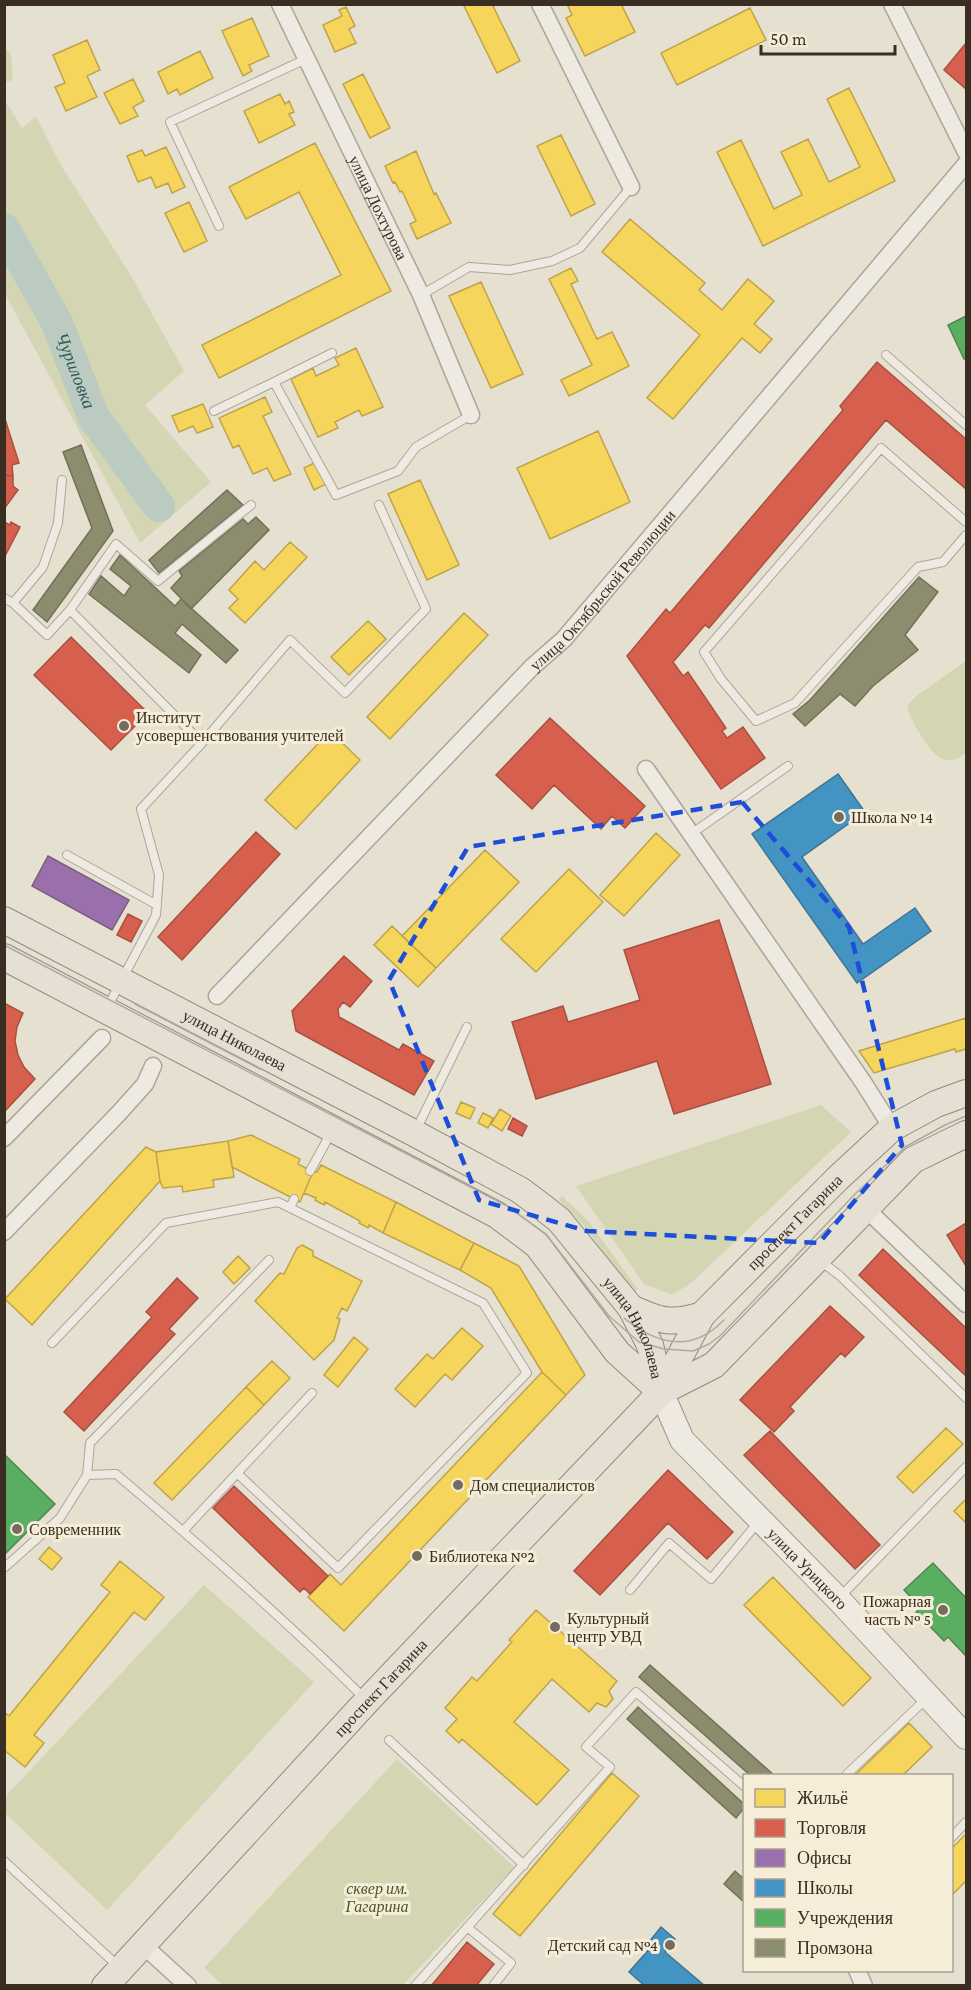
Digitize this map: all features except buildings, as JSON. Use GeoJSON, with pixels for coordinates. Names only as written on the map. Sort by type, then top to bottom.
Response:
{"type":"FeatureCollection","features":[{"type":"Feature","properties":{"kind":"main road","name":"улица Николаева"},"geometry":{"type":"LineString","coordinates":[[4,920],[519,1190],[560,1220],[632,1308],[650,1345],[661,1392]]}},
{"type":"Feature","properties":{"kind":"main road","name":"улица Николаева"},"geometry":{"type":"LineString","coordinates":[[4,957],[497,1215],[537,1245],[617,1352],[661,1392]]}},
{"type":"Feature","properties":{"kind":"main road","name":"проспект Гагарина"},"geometry":{"type":"LineString","coordinates":[[113,1977],[367,1701],[661,1392],[702,1315],[829,1187],[892,1128],[936,1104],[966,1093]]}},
{"type":"Feature","properties":{"kind":"main road","name":"проспект Гагарина"},"geometry":{"type":"LineString","coordinates":[[661,1392],[714,1365],[914,1160],[966,1134]]}},
{"type":"Feature","properties":{"kind":"main road"},"geometry":{"type":"LineString","coordinates":[[632,1308],[655,1319],[681,1322],[702,1315]]}},
{"type":"Feature","properties":{"kind":"street","name":"улица Дохтурова"},"geometry":{"type":"LineString","coordinates":[[280,4],[421,295],[471,415]]}},
{"type":"Feature","properties":{"kind":"street"},"geometry":{"type":"LineString","coordinates":[[540,4],[631,188]]}},
{"type":"Feature","properties":{"kind":"street"},"geometry":{"type":"LineString","coordinates":[[892,4],[966,152]]}},
{"type":"Feature","properties":{"kind":"street","name":"улица Октябрьской Революции"},"geometry":{"type":"LineString","coordinates":[[217,996],[532,667],[564,639],[966,164]]}},
{"type":"Feature","properties":{"kind":"street"},"geometry":{"type":"LineString","coordinates":[[646,769],[863,1082],[892,1128]]}},
{"type":"Feature","properties":{"kind":"street"},"geometry":{"type":"LineString","coordinates":[[4,1138],[102,1038]]}},
{"type":"Feature","properties":{"kind":"street"},"geometry":{"type":"LineString","coordinates":[[4,1232],[119,1113],[145,1084],[153,1066]]}},
{"type":"Feature","properties":{"kind":"street"},"geometry":{"type":"LineString","coordinates":[[865,1208],[966,1304]]}},
{"type":"Feature","properties":{"kind":"street","name":"улица Урицкого"},"geometry":{"type":"LineString","coordinates":[[661,1392],[682,1440],[838,1599],[966,1737]]}},
{"type":"Feature","properties":{"kind":"street"},"geometry":{"type":"LineString","coordinates":[[143,1945],[188,1986]]}},
{"type":"Feature","properties":{"kind":"street"},"geometry":{"type":"LineString","coordinates":[[857,1972],[864,1986]]}},
{"type":"Feature","properties":{"kind":"lane"},"geometry":{"type":"LineString","coordinates":[[219,226],[170,123],[306,58]]}},
{"type":"Feature","properties":{"kind":"lane"},"geometry":{"type":"LineString","coordinates":[[421,295],[469,267],[510,270],[552,261],[580,248],[631,188]]}},
{"type":"Feature","properties":{"kind":"lane"},"geometry":{"type":"LineString","coordinates":[[214,411],[332,353]]}},
{"type":"Feature","properties":{"kind":"lane"},"geometry":{"type":"LineString","coordinates":[[886,355],[966,425]]}},
{"type":"Feature","properties":{"kind":"lane"},"geometry":{"type":"LineString","coordinates":[[274,382],[336,495],[398,471],[416,447],[471,415]]}},
{"type":"Feature","properties":{"kind":"lane"},"geometry":{"type":"LineString","coordinates":[[966,522],[881,448],[705,652],[721,679],[756,721],[795,703],[918,567],[943,562],[966,535]]}},
{"type":"Feature","properties":{"kind":"lane"},"geometry":{"type":"LineString","coordinates":[[13,603],[43,567],[58,523],[62,480]]}},
{"type":"Feature","properties":{"kind":"lane"},"geometry":{"type":"LineString","coordinates":[[4,598],[13,603],[47,635],[70,610],[116,544],[158,581],[250,505]]}},
{"type":"Feature","properties":{"kind":"lane"},"geometry":{"type":"LineString","coordinates":[[106,1010],[156,915],[159,875],[141,809],[202,743],[290,640],[345,693],[426,609],[379,506]]}},
{"type":"Feature","properties":{"kind":"lane"},"geometry":{"type":"LineString","coordinates":[[70,610],[202,743]]}},
{"type":"Feature","properties":{"kind":"lane"},"geometry":{"type":"LineString","coordinates":[[691,834],[788,766]]}},
{"type":"Feature","properties":{"kind":"lane"},"geometry":{"type":"LineString","coordinates":[[67,855],[157,905]]}},
{"type":"Feature","properties":{"kind":"lane"},"geometry":{"type":"LineString","coordinates":[[414,1133],[467,1027]]}},
{"type":"Feature","properties":{"kind":"lane"},"geometry":{"type":"LineString","coordinates":[[310,1170],[333,1130]]}},
{"type":"Feature","properties":{"kind":"lane"},"geometry":{"type":"LineString","coordinates":[[52,1343],[166,1223],[278,1202],[292,1204],[483,1302],[527,1374],[338,1568],[238,1474]]}},
{"type":"Feature","properties":{"kind":"lane"},"geometry":{"type":"LineString","coordinates":[[817,1258],[838,1275],[966,1398]]}},
{"type":"Feature","properties":{"kind":"lane"},"geometry":{"type":"LineString","coordinates":[[4,1568],[60,1518],[87,1475],[90,1443],[269,1260]]}},
{"type":"Feature","properties":{"kind":"lane"},"geometry":{"type":"LineString","coordinates":[[183,1531],[312,1393]]}},
{"type":"Feature","properties":{"kind":"lane"},"geometry":{"type":"LineString","coordinates":[[838,1599],[966,1467]]}},
{"type":"Feature","properties":{"kind":"lane"},"geometry":{"type":"LineString","coordinates":[[87,1475],[116,1474],[183,1531],[333,1667],[367,1701]]}},
{"type":"Feature","properties":{"kind":"lane"},"geometry":{"type":"LineString","coordinates":[[630,1590],[669,1543],[711,1579],[760,1520]]}},
{"type":"Feature","properties":{"kind":"lane"},"geometry":{"type":"LineString","coordinates":[[415,1986],[610,1767],[586,1747],[636,1692],[743,1785]]}},
{"type":"Feature","properties":{"kind":"lane"},"geometry":{"type":"LineString","coordinates":[[847,1774],[928,1696]]}},
{"type":"Feature","properties":{"kind":"lane"},"geometry":{"type":"LineString","coordinates":[[389,1740],[524,1865]]}},
{"type":"Feature","properties":{"kind":"lane"},"geometry":{"type":"LineString","coordinates":[[953,1835],[966,1822]]}},
{"type":"Feature","properties":{"kind":"lane"},"geometry":{"type":"LineString","coordinates":[[4,1861],[113,1977]]}},
{"type":"Feature","properties":{"kind":"lane"},"geometry":{"type":"LineString","coordinates":[[467,1927],[511,1963],[496,1985]]}},
{"type":"Feature","properties":{"kind":"highlighted area"},"geometry":{"type":"Polygon","coordinates":[[[742,802],[849,927],[902,1145],[819,1243],[587,1231],[479,1200],[389,980],[468,847],[742,802]]]}},
{"type":"Feature","properties":{"kind":"green space"},"geometry":{"type":"Polygon","coordinates":[[[5,47],[11,55],[13,80],[5,82],[5,47]]]}},
{"type":"Feature","properties":{"kind":"green space"},"geometry":{"type":"Polygon","coordinates":[[[4,99],[22,128],[36,117],[61,165],[131,276],[184,371],[145,405],[211,482],[140,543],[5,294],[4,99]]]}},
{"type":"Feature","properties":{"kind":"green space"},"geometry":{"type":"Polygon","coordinates":[[[966,661],[966,753],[954,760],[945,760],[928,745],[907,706],[915,697],[966,661]]]}},
{"type":"Feature","properties":{"kind":"green space"},"geometry":{"type":"Polygon","coordinates":[[[821,1105],[851,1132],[691,1283],[672,1295],[644,1284],[576,1186],[821,1105]]]}},
{"type":"Feature","properties":{"kind":"green space"},"geometry":{"type":"Polygon","coordinates":[[[562,1196],[589,1222],[638,1289],[632,1293],[585,1227],[559,1200],[562,1196]]]}},
{"type":"Feature","properties":{"kind":"green space"},"geometry":{"type":"Polygon","coordinates":[[[204,1585],[314,1682],[107,1910],[5,1813],[5,1797],[204,1585]]]}},
{"type":"Feature","properties":{"kind":"green space","name":"сквер им. Гагарина"},"geometry":{"type":"Polygon","coordinates":[[[397,1759],[514,1867],[403,1985],[223,1985],[204,1968],[397,1759]]]}},
{"type":"Feature","properties":{"kind":"waterway","name":"Чуриловка"},"geometry":{"type":"LineString","coordinates":[[4,229],[57,323],[94,418],[159,506]]}},
{"type":"Feature","properties":{"kind":"tram line"},"geometry":{"type":"LineString","coordinates":[[4,945],[507,1206],[546,1234],[609,1316],[639,1342],[664,1349],[693,1351],[720,1336],[855,1194],[905,1147],[966,1116]]}},
{"type":"Feature","properties":{"kind":"tram line"},"geometry":{"type":"LineString","coordinates":[[135,1004],[260,1069]]}},
{"type":"Feature","properties":{"kind":"tram line"},"geometry":{"type":"LineString","coordinates":[[624,1318],[649,1334],[674,1342],[700,1337],[724,1320]]}},
{"type":"Feature","properties":{"kind":"place","name":"Институт усовершенствования учителей"},"geometry":{"type":"Point","coordinates":[124,726]}},
{"type":"Feature","properties":{"kind":"place","name":"Школа № 14"},"geometry":{"type":"Point","coordinates":[839,817]}},
{"type":"Feature","properties":{"kind":"place","name":"Дом специалистов"},"geometry":{"type":"Point","coordinates":[458,1485]}},
{"type":"Feature","properties":{"kind":"place","name":"Современник"},"geometry":{"type":"Point","coordinates":[17,1529]}},
{"type":"Feature","properties":{"kind":"place","name":"Библиотека №2"},"geometry":{"type":"Point","coordinates":[417,1556]}},
{"type":"Feature","properties":{"kind":"place","name":"Пожарная часть № 5"},"geometry":{"type":"Point","coordinates":[943,1610]}},
{"type":"Feature","properties":{"kind":"place","name":"Культурный центр УВД"},"geometry":{"type":"Point","coordinates":[555,1627]}},
{"type":"Feature","properties":{"kind":"place","name":"Детский сад №4"},"geometry":{"type":"Point","coordinates":[670,1945]}}]}
